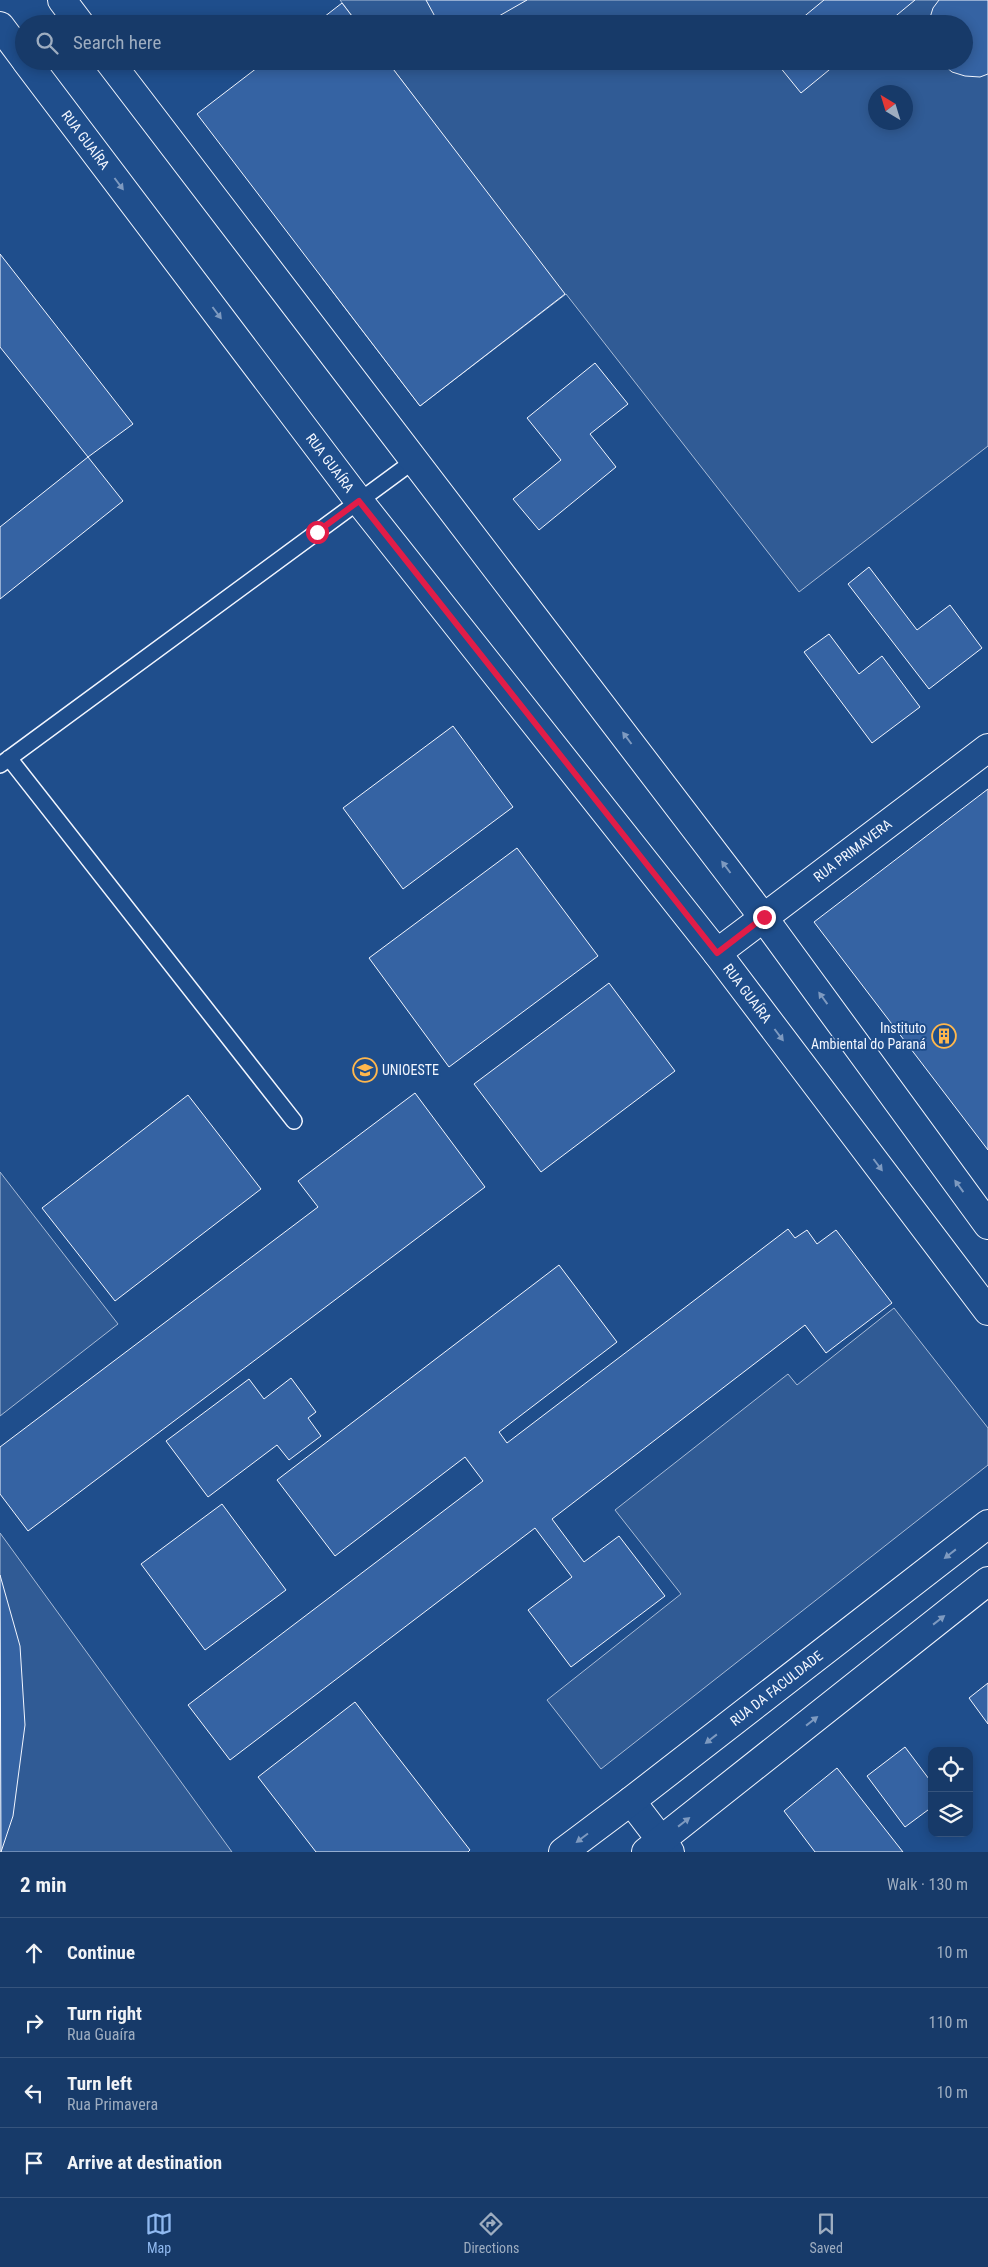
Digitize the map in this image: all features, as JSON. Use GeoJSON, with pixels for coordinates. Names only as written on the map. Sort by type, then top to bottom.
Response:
{"type":"FeatureCollection","features":[{"type":"Feature","properties":{"kind":"street"},"geometry":{"type":"LineString","coordinates":[[62,0],[73,15]]}},
{"type":"Feature","properties":{"kind":"street"},"geometry":{"type":"LineString","coordinates":[[0,26],[15,46]]}},
{"type":"Feature","properties":{"kind":"street","name":"RUA GUAÍRA"},"geometry":{"type":"LineString","coordinates":[[33,70],[359,501],[717,953],[988,1311]]}},
{"type":"Feature","properties":{"kind":"street"},"geometry":{"type":"LineString","coordinates":[[116,70],[764,917],[988,1225]]}},
{"type":"Feature","properties":{"kind":"street","name":"RUA PRIMAVERA"},"geometry":{"type":"LineString","coordinates":[[717,953],[988,748]]}},
{"type":"Feature","properties":{"kind":"street","name":"RUA DA FACULDADE"},"geometry":{"type":"LineString","coordinates":[[563,1852],[988,1524]]}},
{"type":"Feature","properties":{"kind":"street"},"geometry":{"type":"LineString","coordinates":[[631,1801],[659,1848],[988,1581]]}},
{"type":"Feature","properties":{"kind":"lane"},"geometry":{"type":"LineString","coordinates":[[294,1121],[4,761],[415,460]]}},
{"type":"Feature","properties":{"kind":"shaded area"},"geometry":{"type":"Polygon","coordinates":[[[340,0],[988,0],[988,446],[799,592],[566,294],[420,406],[322,278],[467,167],[394,70],[973,70],[973,15],[351,15],[340,0]]]}},
{"type":"Feature","properties":{"kind":"shaded area"},"geometry":{"type":"Polygon","coordinates":[[[0,1172],[118,1324],[0,1416],[0,1172]]]}},
{"type":"Feature","properties":{"kind":"shaded area"},"geometry":{"type":"Polygon","coordinates":[[[894,1308],[988,1428],[988,1465],[601,1769],[547,1700],[681,1594],[615,1510],[788,1374],[797,1385],[894,1308]]]}},
{"type":"Feature","properties":{"kind":"shaded area"},"geometry":{"type":"Polygon","coordinates":[[[0,1533],[232,1852],[0,1852],[0,1533]]]}},
{"type":"Feature","properties":{"kind":"building"},"geometry":{"type":"Polygon","coordinates":[[[426,0],[527,0],[501,15],[434,15],[426,0]]]}},
{"type":"Feature","properties":{"kind":"building"},"geometry":{"type":"Polygon","coordinates":[[[824,0],[915,0],[897,15],[806,15],[824,0]]]}},
{"type":"Feature","properties":{"kind":"building"},"geometry":{"type":"Polygon","coordinates":[[[939,0],[988,0],[988,74],[980,77],[965,76],[950,70],[973,70],[973,15],[931,15],[939,0]]]}},
{"type":"Feature","properties":{"kind":"building"},"geometry":{"type":"Polygon","coordinates":[[[342,3],[351,15],[327,15],[342,3]]]}},
{"type":"Feature","properties":{"kind":"building"},"geometry":{"type":"Polygon","coordinates":[[[254,70],[394,70],[565,294],[420,406],[197,114],[254,70]]]}},
{"type":"Feature","properties":{"kind":"building"},"geometry":{"type":"Polygon","coordinates":[[[782,70],[829,70],[801,93],[782,70]]]}},
{"type":"Feature","properties":{"kind":"building"},"geometry":{"type":"Polygon","coordinates":[[[0,254],[133,424],[88,457],[0,347],[0,254]]]}},
{"type":"Feature","properties":{"kind":"building"},"geometry":{"type":"Polygon","coordinates":[[[595,363],[628,404],[590,434],[616,467],[539,530],[513,499],[561,460],[527,418],[595,363]]]}},
{"type":"Feature","properties":{"kind":"building"},"geometry":{"type":"Polygon","coordinates":[[[88,457],[123,501],[0,599],[0,527],[88,457]]]}},
{"type":"Feature","properties":{"kind":"building"},"geometry":{"type":"Polygon","coordinates":[[[869,567],[917,630],[950,605],[982,648],[929,689],[848,584],[869,567]]]}},
{"type":"Feature","properties":{"kind":"building"},"geometry":{"type":"Polygon","coordinates":[[[829,634],[859,674],[882,656],[920,707],[872,743],[804,652],[829,634]]]}},
{"type":"Feature","properties":{"kind":"building"},"geometry":{"type":"Polygon","coordinates":[[[453,726],[513,807],[403,889],[343,808],[453,726]]]}},
{"type":"Feature","properties":{"kind":"building","name":"Instituto Ambiental do Paraná"},"geometry":{"type":"Polygon","coordinates":[[[988,789],[988,1150],[814,922],[988,789]]]}},
{"type":"Feature","properties":{"kind":"building"},"geometry":{"type":"Polygon","coordinates":[[[517,848],[598,956],[449,1067],[369,958],[517,848]]]}},
{"type":"Feature","properties":{"kind":"building"},"geometry":{"type":"Polygon","coordinates":[[[609,983],[675,1071],[541,1172],[474,1084],[609,983]]]}},
{"type":"Feature","properties":{"kind":"building"},"geometry":{"type":"Polygon","coordinates":[[[415,1093],[485,1187],[28,1531],[0,1494],[0,1447],[318,1207],[298,1181],[415,1093]]]}},
{"type":"Feature","properties":{"kind":"building"},"geometry":{"type":"Polygon","coordinates":[[[188,1095],[261,1189],[115,1301],[42,1208],[188,1095]]]}},
{"type":"Feature","properties":{"kind":"building"},"geometry":{"type":"Polygon","coordinates":[[[788,1229],[795,1238],[807,1230],[817,1244],[836,1230],[892,1303],[826,1353],[805,1325],[552,1519],[584,1562],[619,1536],[665,1596],[571,1667],[528,1610],[572,1577],[535,1528],[230,1760],[188,1705],[483,1481],[465,1457],[335,1556],[277,1480],[559,1265],[617,1342],[499,1432],[507,1443],[788,1229]]]}},
{"type":"Feature","properties":{"kind":"building"},"geometry":{"type":"Polygon","coordinates":[[[291,1378],[316,1412],[308,1418],[321,1436],[289,1460],[277,1445],[208,1497],[166,1441],[249,1379],[264,1399],[291,1378]]]}},
{"type":"Feature","properties":{"kind":"building"},"geometry":{"type":"Polygon","coordinates":[[[222,1504],[286,1590],[205,1650],[141,1564],[222,1504]]]}},
{"type":"Feature","properties":{"kind":"building"},"geometry":{"type":"Polygon","coordinates":[[[0,1575],[20,1646],[25,1725],[13,1816],[1,1852],[0,1575]]]}},
{"type":"Feature","properties":{"kind":"building"},"geometry":{"type":"Polygon","coordinates":[[[988,1683],[988,1724],[969,1698],[988,1683]]]}},
{"type":"Feature","properties":{"kind":"building"},"geometry":{"type":"Polygon","coordinates":[[[355,1702],[470,1850],[468,1852],[316,1852],[258,1777],[355,1702]]]}},
{"type":"Feature","properties":{"kind":"building"},"geometry":{"type":"Polygon","coordinates":[[[905,1747],[928,1778],[928,1810],[905,1827],[867,1776],[905,1747]]]}},
{"type":"Feature","properties":{"kind":"building"},"geometry":{"type":"Polygon","coordinates":[[[837,1768],[903,1852],[815,1852],[784,1811],[837,1768]]]}},
{"type":"Feature","properties":{"kind":"place","name":"Instituto Ambiental do Paraná"},"geometry":{"type":"Point","coordinates":[944,1036]}},
{"type":"Feature","properties":{"kind":"place","name":"UNIOESTE"},"geometry":{"type":"Point","coordinates":[365,1070]}},
{"type":"Feature","properties":{"kind":"route"},"geometry":{"type":"LineString","coordinates":[[317,532],[359,501],[717,953],[764,917]]}}]}
